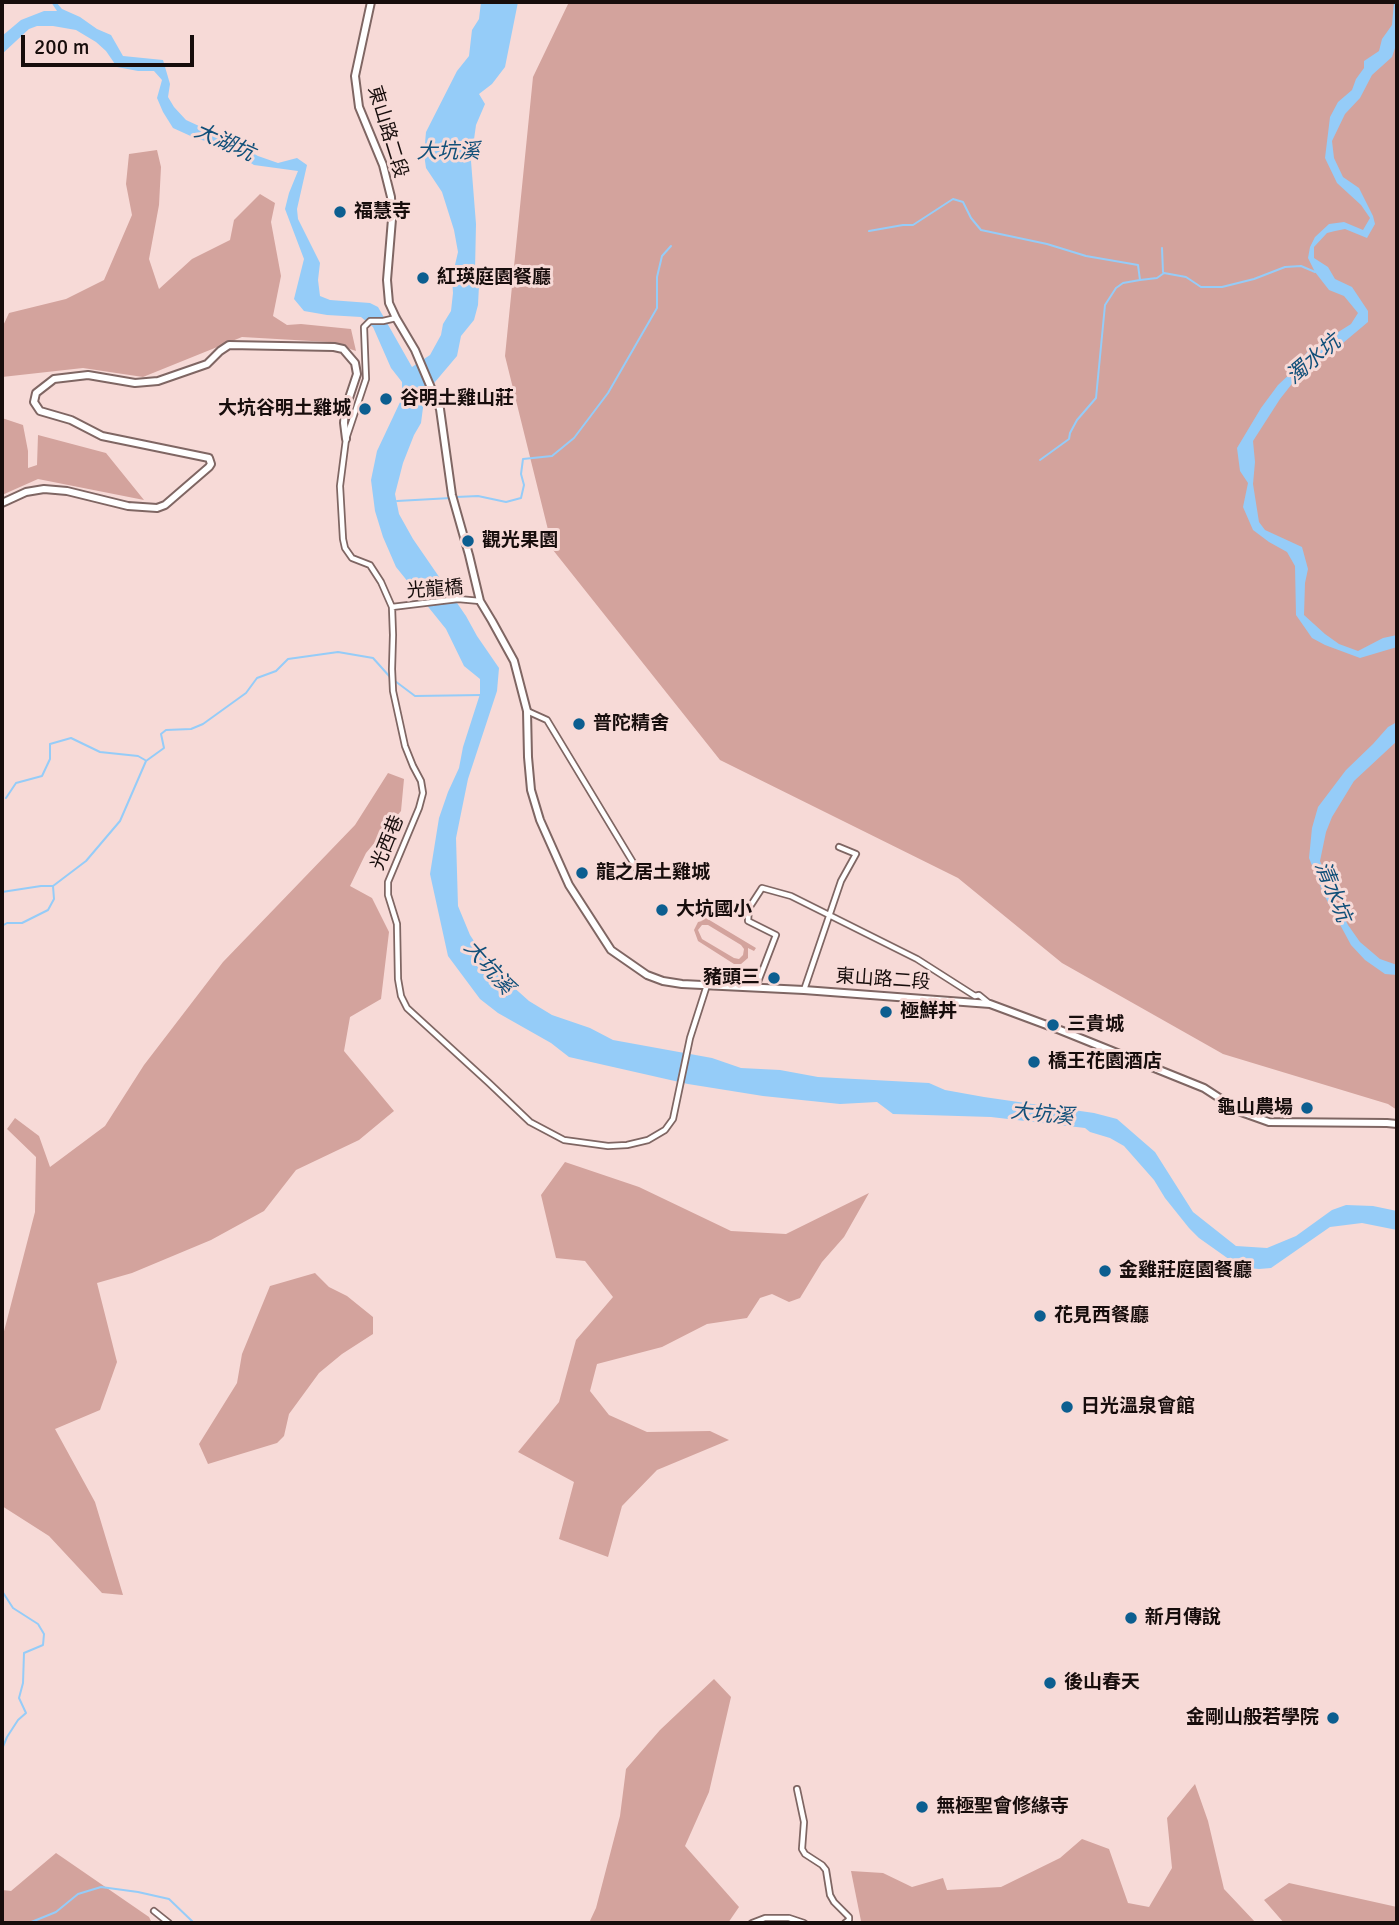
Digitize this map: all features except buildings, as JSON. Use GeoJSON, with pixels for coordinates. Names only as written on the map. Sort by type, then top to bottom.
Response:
{"type":"FeatureCollection","features":[{"type":"Feature","properties":{"kind":"main road","name":"東山路二段"},"geometry":{"type":"LineString","coordinates":[[371,2],[355,76],[359,107],[383,165],[391,197],[387,280],[389,303],[415,350],[440,409],[452,495],[480,601],[514,662],[527,711],[527,757],[531,790],[540,820],[563,874],[611,950],[647,975],[672,982],[990,1004],[1204,1088],[1241,1112],[1269,1122],[1397,1124]]}},
{"type":"Feature","properties":{"kind":"main road","name":"光西巷"},"geometry":{"type":"LineString","coordinates":[[2,503],[26,492],[44,489],[67,491],[128,506],[157,508],[165,505],[209,467],[209,458],[102,436],[71,420],[40,411],[34,402],[36,393],[54,379],[88,375],[135,383],[158,381],[207,364],[229,345],[343,349],[355,363],[357,374],[345,410],[346,439]]}},
{"type":"Feature","properties":{"kind":"street","name":"光西巷"},"geometry":{"type":"LineString","coordinates":[[396,318],[370,321],[364,327],[366,379],[346,439],[340,486],[342,539],[352,558],[370,565],[392,607],[394,691],[405,746],[421,781],[423,793],[388,881],[388,895],[397,924],[401,996],[407,1008],[530,1122],[564,1140],[608,1146],[648,1140],[665,1130],[673,1119],[690,1038],[707,985]]}},
{"type":"Feature","properties":{"kind":"street","name":"光龍橋"},"geometry":{"type":"LineString","coordinates":[[392,607],[458,599],[480,601]]}},
{"type":"Feature","properties":{"kind":"street"},"geometry":{"type":"LineString","coordinates":[[527,711],[547,720],[638,869]]}},
{"type":"Feature","properties":{"kind":"street"},"geometry":{"type":"LineString","coordinates":[[804,990],[841,881],[856,853],[839,847]]}},
{"type":"Feature","properties":{"kind":"street"},"geometry":{"type":"LineString","coordinates":[[756,987],[776,935],[748,921],[749,908],[762,888],[791,895],[917,959],[990,1004]]}},
{"type":"Feature","properties":{"kind":"street"},"geometry":{"type":"LineString","coordinates":[[797,1789],[804,1822],[802,1849],[826,1870],[830,1895],[849,1917],[845,1923]]}},
{"type":"Feature","properties":{"kind":"street"},"geometry":{"type":"LineString","coordinates":[[154,1911],[169,1923]]}},
{"type":"Feature","properties":{"kind":"street"},"geometry":{"type":"LineString","coordinates":[[752,1923],[765,1918],[789,1918],[804,1923]]}},
{"type":"Feature","properties":{"kind":"shaded area"},"geometry":{"type":"Polygon","coordinates":[[[569,2],[1397,2],[1397,1110],[1388,1104],[1223,1054],[1062,963],[958,878],[720,760],[553,550],[505,356],[533,77],[569,2]]]}},
{"type":"Feature","properties":{"kind":"shaded area"},"geometry":{"type":"Polygon","coordinates":[[[157,150],[161,167],[159,205],[149,259],[159,289],[192,259],[230,240],[234,220],[260,194],[275,203],[271,222],[281,276],[273,316],[287,325],[351,329],[356,351],[329,342],[242,337],[143,377],[83,368],[2,377],[2,328],[9,313],[66,299],[104,280],[132,215],[126,184],[129,154],[157,150]]]}},
{"type":"Feature","properties":{"kind":"shaded area"},"geometry":{"type":"Polygon","coordinates":[[[2,418],[23,425],[28,468],[37,465],[38,435],[106,453],[144,500],[38,479],[2,495],[2,418]]]}},
{"type":"Feature","properties":{"kind":"shaded area"},"geometry":{"type":"Polygon","coordinates":[[[388,773],[404,779],[401,811],[366,853],[350,886],[372,898],[389,932],[381,999],[350,1017],[344,1051],[394,1111],[359,1140],[296,1170],[264,1211],[211,1240],[132,1273],[97,1283],[117,1362],[100,1410],[55,1429],[95,1502],[123,1595],[102,1593],[49,1536],[2,1506],[2,1339],[35,1212],[36,1157],[7,1129],[15,1118],[39,1136],[50,1167],[105,1126],[144,1065],[223,962],[355,825],[388,773]]]}},
{"type":"Feature","properties":{"kind":"shaded area"},"geometry":{"type":"Polygon","coordinates":[[[701,915],[756,948],[754,951],[748,948],[748,958],[741,964],[734,964],[698,941],[694,930],[698,922],[702,921],[701,915]],[[702,925],[698,930],[702,939],[734,958],[739,959],[743,955],[744,949],[741,945],[708,925],[702,925]]]}},
{"type":"Feature","properties":{"kind":"shaded area"},"geometry":{"type":"Polygon","coordinates":[[[565,1162],[639,1187],[731,1231],[786,1234],[869,1193],[844,1237],[822,1262],[800,1298],[789,1302],[772,1294],[760,1298],[747,1318],[707,1324],[662,1347],[597,1364],[590,1391],[609,1415],[647,1432],[710,1431],[729,1440],[657,1470],[622,1506],[608,1557],[559,1539],[574,1482],[518,1452],[559,1402],[576,1340],[613,1297],[585,1261],[556,1258],[541,1195],[565,1162]]]}},
{"type":"Feature","properties":{"kind":"shaded area"},"geometry":{"type":"Polygon","coordinates":[[[315,1273],[329,1287],[347,1296],[373,1317],[373,1334],[319,1373],[289,1414],[284,1436],[277,1443],[208,1464],[199,1444],[237,1383],[242,1354],[270,1286],[315,1273]]]}},
{"type":"Feature","properties":{"kind":"shaded area"},"geometry":{"type":"Polygon","coordinates":[[[714,1679],[731,1697],[709,1792],[685,1846],[739,1907],[728,1923],[589,1923],[596,1908],[620,1816],[626,1769],[660,1730],[714,1679]]]}},
{"type":"Feature","properties":{"kind":"shaded area"},"geometry":{"type":"Polygon","coordinates":[[[1195,1784],[1208,1821],[1224,1889],[1256,1923],[858,1923],[861,1921],[851,1871],[883,1873],[912,1887],[943,1878],[947,1890],[1001,1887],[1060,1858],[1082,1839],[1109,1849],[1128,1903],[1149,1907],[1172,1868],[1167,1818],[1195,1784]]]}},
{"type":"Feature","properties":{"kind":"shaded area"},"geometry":{"type":"Polygon","coordinates":[[[56,1853],[149,1917],[152,1923],[2,1923],[2,1890],[11,1891],[56,1853]]]}},
{"type":"Feature","properties":{"kind":"shaded area"},"geometry":{"type":"Polygon","coordinates":[[[1289,1883],[1397,1907],[1397,1923],[1284,1923],[1264,1900],[1289,1883]]]}},
{"type":"Feature","properties":{"kind":"water"},"geometry":{"type":"Polygon","coordinates":[[[51,2],[56,2],[62,9],[111,35],[123,56],[163,60],[170,84],[168,97],[186,120],[258,156],[278,163],[297,158],[307,165],[297,209],[298,219],[320,263],[320,296],[330,300],[370,303],[378,307],[412,367],[430,355],[451,311],[452,278],[458,252],[442,192],[426,168],[426,132],[457,71],[469,56],[472,30],[479,19],[481,2],[518,2],[505,67],[492,84],[479,94],[485,104],[476,125],[471,161],[478,305],[474,320],[461,336],[457,356],[424,400],[421,423],[403,463],[395,494],[399,514],[413,539],[499,668],[497,691],[468,779],[456,838],[458,906],[470,935],[491,967],[529,1001],[552,1015],[590,1028],[613,1040],[712,1058],[741,1068],[780,1070],[818,1077],[929,1083],[945,1090],[1117,1119],[1155,1152],[1193,1212],[1236,1246],[1267,1248],[1296,1236],[1332,1210],[1346,1205],[1373,1206],[1397,1211],[1397,1230],[1362,1223],[1330,1227],[1271,1268],[1240,1267],[1189,1228],[1154,1180],[1124,1146],[1085,1128],[991,1117],[893,1114],[877,1102],[840,1104],[763,1096],[688,1084],[569,1057],[480,999],[448,956],[430,874],[439,818],[459,768],[480,694],[480,679],[464,666],[446,629],[396,567],[375,511],[371,480],[377,451],[402,398],[402,382],[391,368],[373,327],[361,317],[304,311],[294,299],[304,259],[285,209],[298,171],[254,165],[226,147],[173,128],[157,98],[162,80],[154,71],[117,67],[106,51],[76,30],[37,26],[29,29],[2,54],[2,36],[21,20],[44,11],[57,11],[51,2]]]}},
{"type":"Feature","properties":{"kind":"water","name":"濁水坑"},"geometry":{"type":"Polygon","coordinates":[[[1394,2],[1397,2],[1397,42],[1392,57],[1372,75],[1360,98],[1345,114],[1332,141],[1334,158],[1343,177],[1359,188],[1375,224],[1367,238],[1345,229],[1327,233],[1314,247],[1314,258],[1328,267],[1335,279],[1352,287],[1368,311],[1368,322],[1343,343],[1326,350],[1311,369],[1295,380],[1253,441],[1253,484],[1259,522],[1265,530],[1302,547],[1308,569],[1304,615],[1339,644],[1358,651],[1383,638],[1397,635],[1397,647],[1360,658],[1312,638],[1296,615],[1295,566],[1287,552],[1253,530],[1243,507],[1248,483],[1240,471],[1237,448],[1261,408],[1308,351],[1351,324],[1358,313],[1344,296],[1329,290],[1308,258],[1315,237],[1329,224],[1344,222],[1363,230],[1370,218],[1361,205],[1337,183],[1325,158],[1330,117],[1338,102],[1352,90],[1364,68],[1364,61],[1379,51],[1382,39],[1392,25],[1394,2]]]}},
{"type":"Feature","properties":{"kind":"water","name":"清水坑"},"geometry":{"type":"Polygon","coordinates":[[[1397,722],[1397,741],[1354,781],[1332,817],[1320,861],[1348,925],[1360,942],[1380,959],[1397,965],[1397,975],[1385,974],[1365,960],[1351,945],[1323,893],[1309,858],[1312,828],[1318,807],[1346,770],[1388,727],[1397,722]]]}},
{"type":"Feature","properties":{"kind":"waterway"},"geometry":{"type":"LineString","coordinates":[[869,231],[913,225],[953,199],[963,202],[981,230],[1047,244],[1086,256],[1138,265],[1140,280],[1157,278],[1164,273],[1186,277],[1201,287],[1222,287],[1285,267],[1301,266],[1315,272]]}},
{"type":"Feature","properties":{"kind":"waterway"},"geometry":{"type":"LineString","coordinates":[[456,497],[478,496],[506,502],[521,498],[524,485],[521,474],[523,459],[552,456],[574,438],[608,393],[657,308],[657,277],[662,256],[671,246]]}},
{"type":"Feature","properties":{"kind":"waterway"},"geometry":{"type":"LineString","coordinates":[[1162,248],[1163,272]]}},
{"type":"Feature","properties":{"kind":"waterway"},"geometry":{"type":"LineString","coordinates":[[1040,460],[1069,439],[1077,420],[1096,398],[1105,305],[1116,288],[1123,283],[1140,280]]}},
{"type":"Feature","properties":{"kind":"waterway"},"geometry":{"type":"LineString","coordinates":[[397,501],[451,498]]}},
{"type":"Feature","properties":{"kind":"waterway"},"geometry":{"type":"LineString","coordinates":[[2,892],[53,886],[86,861],[120,821],[146,761],[164,748],[161,734],[166,730],[191,729],[203,724],[246,693],[257,678],[276,671],[288,659],[338,652],[373,658],[390,677]]}},
{"type":"Feature","properties":{"kind":"waterway"},"geometry":{"type":"LineString","coordinates":[[395,681],[415,696],[482,695]]}},
{"type":"Feature","properties":{"kind":"waterway"},"geometry":{"type":"LineString","coordinates":[[6,798],[16,783],[42,776],[50,759],[50,744],[71,738],[100,752],[138,756],[145,760]]}},
{"type":"Feature","properties":{"kind":"waterway"},"geometry":{"type":"LineString","coordinates":[[2,926],[7,923],[22,923],[48,910],[54,899],[53,886]]}},
{"type":"Feature","properties":{"kind":"waterway"},"geometry":{"type":"LineString","coordinates":[[2,1591],[13,1608],[38,1624],[44,1634],[43,1645],[24,1653],[23,1683],[19,1698],[26,1713],[18,1720],[2,1749]]}},
{"type":"Feature","properties":{"kind":"waterway"},"geometry":{"type":"LineString","coordinates":[[29,1923],[56,1912],[78,1894],[101,1887],[169,1899],[194,1923]]}},
{"type":"Feature","properties":{"kind":"place","name":"福慧寺"},"geometry":{"type":"Point","coordinates":[340,212]}},
{"type":"Feature","properties":{"kind":"place","name":"紅瑛庭園餐廳"},"geometry":{"type":"Point","coordinates":[423,278]}},
{"type":"Feature","properties":{"kind":"place","name":"谷明土雞山莊"},"geometry":{"type":"Point","coordinates":[386,399]}},
{"type":"Feature","properties":{"kind":"place","name":"大坑谷明土雞城"},"geometry":{"type":"Point","coordinates":[365,409]}},
{"type":"Feature","properties":{"kind":"place","name":"觀光果園"},"geometry":{"type":"Point","coordinates":[468,541]}},
{"type":"Feature","properties":{"kind":"place","name":"普陀精舍"},"geometry":{"type":"Point","coordinates":[579,724]}},
{"type":"Feature","properties":{"kind":"place","name":"龍之居土雞城"},"geometry":{"type":"Point","coordinates":[582,873]}},
{"type":"Feature","properties":{"kind":"place","name":"大坑國小"},"geometry":{"type":"Point","coordinates":[662,910]}},
{"type":"Feature","properties":{"kind":"place","name":"豬頭三"},"geometry":{"type":"Point","coordinates":[774,978]}},
{"type":"Feature","properties":{"kind":"place","name":"極鮮丼"},"geometry":{"type":"Point","coordinates":[886,1012]}},
{"type":"Feature","properties":{"kind":"place","name":"三貴城"},"geometry":{"type":"Point","coordinates":[1053,1025]}},
{"type":"Feature","properties":{"kind":"place","name":"橋王花園酒店"},"geometry":{"type":"Point","coordinates":[1034,1062]}},
{"type":"Feature","properties":{"kind":"place","name":"龜山農場"},"geometry":{"type":"Point","coordinates":[1307,1108]}},
{"type":"Feature","properties":{"kind":"place","name":"金雞莊庭園餐廳"},"geometry":{"type":"Point","coordinates":[1105,1271]}},
{"type":"Feature","properties":{"kind":"place","name":"花見西餐廳"},"geometry":{"type":"Point","coordinates":[1040,1316]}},
{"type":"Feature","properties":{"kind":"place","name":"日光溫泉會館"},"geometry":{"type":"Point","coordinates":[1067,1407]}},
{"type":"Feature","properties":{"kind":"place","name":"新月傳說"},"geometry":{"type":"Point","coordinates":[1131,1618]}},
{"type":"Feature","properties":{"kind":"place","name":"後山春天"},"geometry":{"type":"Point","coordinates":[1050,1683]}},
{"type":"Feature","properties":{"kind":"place","name":"金剛山般若學院"},"geometry":{"type":"Point","coordinates":[1333,1718]}},
{"type":"Feature","properties":{"kind":"place","name":"無極聖會修緣寺"},"geometry":{"type":"Point","coordinates":[922,1807]}},
{"type":"Feature","properties":{"kind":"water label","name":"大湖坑"},"geometry":{"type":"Point","coordinates":[224,143]}},
{"type":"Feature","properties":{"kind":"water label","name":"大坑溪"},"geometry":{"type":"Point","coordinates":[448,152]}},
{"type":"Feature","properties":{"kind":"water label","name":"大坑溪"},"geometry":{"type":"Point","coordinates":[488,968]}},
{"type":"Feature","properties":{"kind":"water label","name":"大坑溪"},"geometry":{"type":"Point","coordinates":[1042,1115]}}]}
